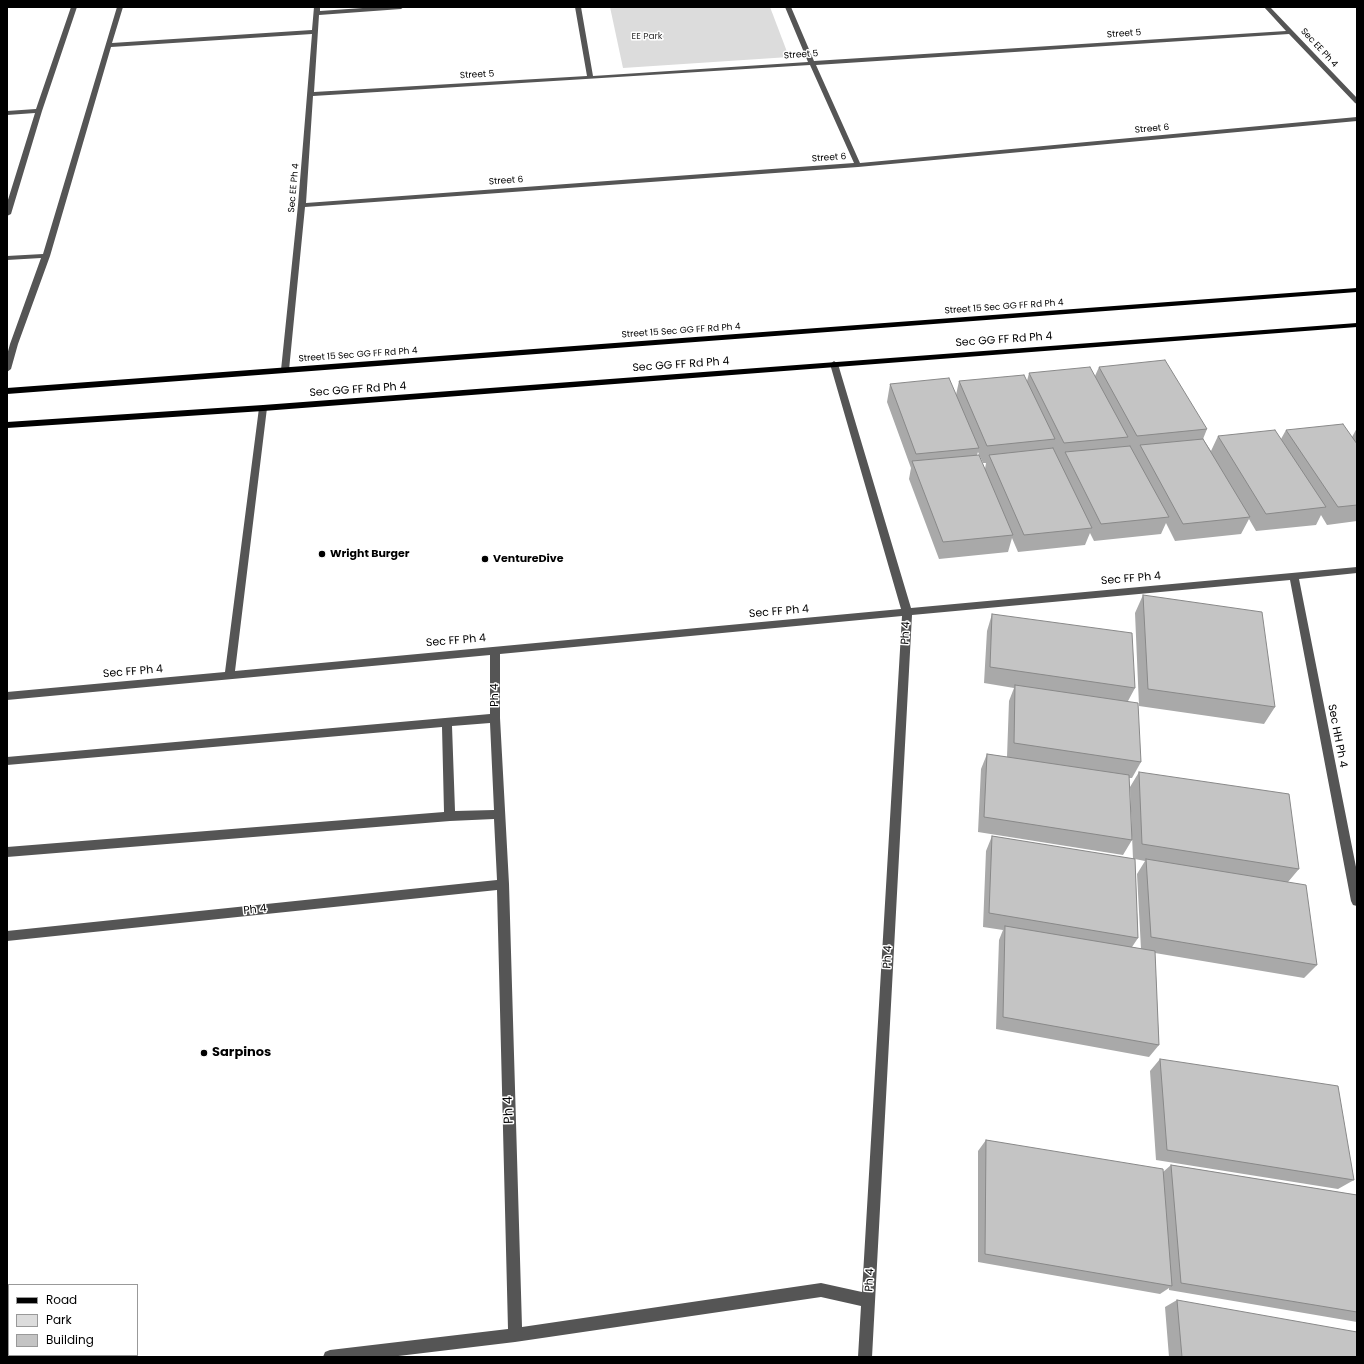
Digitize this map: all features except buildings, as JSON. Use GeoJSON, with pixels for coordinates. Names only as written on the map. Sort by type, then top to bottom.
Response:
{"type":"FeatureCollection","features":[{"type":"Feature","properties":{"kind":"main road","name":"Street 15 Sec GG FF Rd Ph 4"},"geometry":{"type":"LineString","coordinates":[[7,391],[1357,290]]}},
{"type":"Feature","properties":{"kind":"main road","name":"Sec GG FF Rd Ph 4"},"geometry":{"type":"LineString","coordinates":[[7,425],[263,408],[1357,325]]}},
{"type":"Feature","properties":{"kind":"street"},"geometry":{"type":"LineString","coordinates":[[7,214],[39,111],[74,7]]}},
{"type":"Feature","properties":{"kind":"street"},"geometry":{"type":"LineString","coordinates":[[7,369],[14,344],[46,256],[120,7]]}},
{"type":"Feature","properties":{"kind":"street"},"geometry":{"type":"LineString","coordinates":[[317,10],[401,7]]}},
{"type":"Feature","properties":{"kind":"street"},"geometry":{"type":"LineString","coordinates":[[578,7],[590,78]]}},
{"type":"Feature","properties":{"kind":"street"},"geometry":{"type":"LineString","coordinates":[[788,7],[858,165]]}},
{"type":"Feature","properties":{"kind":"street","name":"Sec EE Ph 4"},"geometry":{"type":"LineString","coordinates":[[1267,7],[1357,102]]}},
{"type":"Feature","properties":{"kind":"street","name":"Sec EE Ph 4"},"geometry":{"type":"LineString","coordinates":[[285,370],[302,205],[317,10]]}},
{"type":"Feature","properties":{"kind":"street"},"geometry":{"type":"LineString","coordinates":[[108,45],[316,32]]}},
{"type":"Feature","properties":{"kind":"street","name":"Street 5"},"geometry":{"type":"LineString","coordinates":[[310,94],[812,64],[1292,32]]}},
{"type":"Feature","properties":{"kind":"street"},"geometry":{"type":"LineString","coordinates":[[7,113],[39,111]]}},
{"type":"Feature","properties":{"kind":"street","name":"Street 6"},"geometry":{"type":"LineString","coordinates":[[302,205],[858,165],[1357,119]]}},
{"type":"Feature","properties":{"kind":"street"},"geometry":{"type":"LineString","coordinates":[[7,258],[46,256]]}},
{"type":"Feature","properties":{"kind":"street"},"geometry":{"type":"LineString","coordinates":[[834,364],[907,612]]}},
{"type":"Feature","properties":{"kind":"street"},"geometry":{"type":"LineString","coordinates":[[230,675],[263,408]]}},
{"type":"Feature","properties":{"kind":"street","name":"Sec FF Ph 4"},"geometry":{"type":"LineString","coordinates":[[7,696],[1357,570]]}},
{"type":"Feature","properties":{"kind":"street","name":"Sec HH Ph 4"},"geometry":{"type":"LineString","coordinates":[[1294,576],[1357,901]]}},
{"type":"Feature","properties":{"kind":"street","name":"Ph 4"},"geometry":{"type":"LineString","coordinates":[[864,1357],[869,1301],[907,612]]}},
{"type":"Feature","properties":{"kind":"street","name":"Ph 4"},"geometry":{"type":"LineString","coordinates":[[496,650],[495,718],[503,884],[515,1335]]}},
{"type":"Feature","properties":{"kind":"street"},"geometry":{"type":"LineString","coordinates":[[7,761],[495,718]]}},
{"type":"Feature","properties":{"kind":"street"},"geometry":{"type":"LineString","coordinates":[[447,723],[450,816]]}},
{"type":"Feature","properties":{"kind":"street"},"geometry":{"type":"LineString","coordinates":[[7,852],[450,816],[500,814]]}},
{"type":"Feature","properties":{"kind":"street","name":"Ph 4"},"geometry":{"type":"LineString","coordinates":[[7,936],[503,884]]}},
{"type":"Feature","properties":{"kind":"street","name":"Ph 4"},"geometry":{"type":"LineString","coordinates":[[330,1357],[515,1335],[821,1290],[869,1301]]}},
{"type":"Feature","properties":{"kind":"green space","name":"EE Park"},"geometry":{"type":"Polygon","coordinates":[[[610,7],[770,7],[789,57],[623,68],[610,7]]]}},
{"type":"Feature","properties":{"kind":"place","name":"Wright Burger"},"geometry":{"type":"Point","coordinates":[322,554]}},
{"type":"Feature","properties":{"kind":"place","name":"VentureDive"},"geometry":{"type":"Point","coordinates":[485,559]}},
{"type":"Feature","properties":{"kind":"place","name":"Sarpinos"},"geometry":{"type":"Point","coordinates":[204,1053]}}]}
